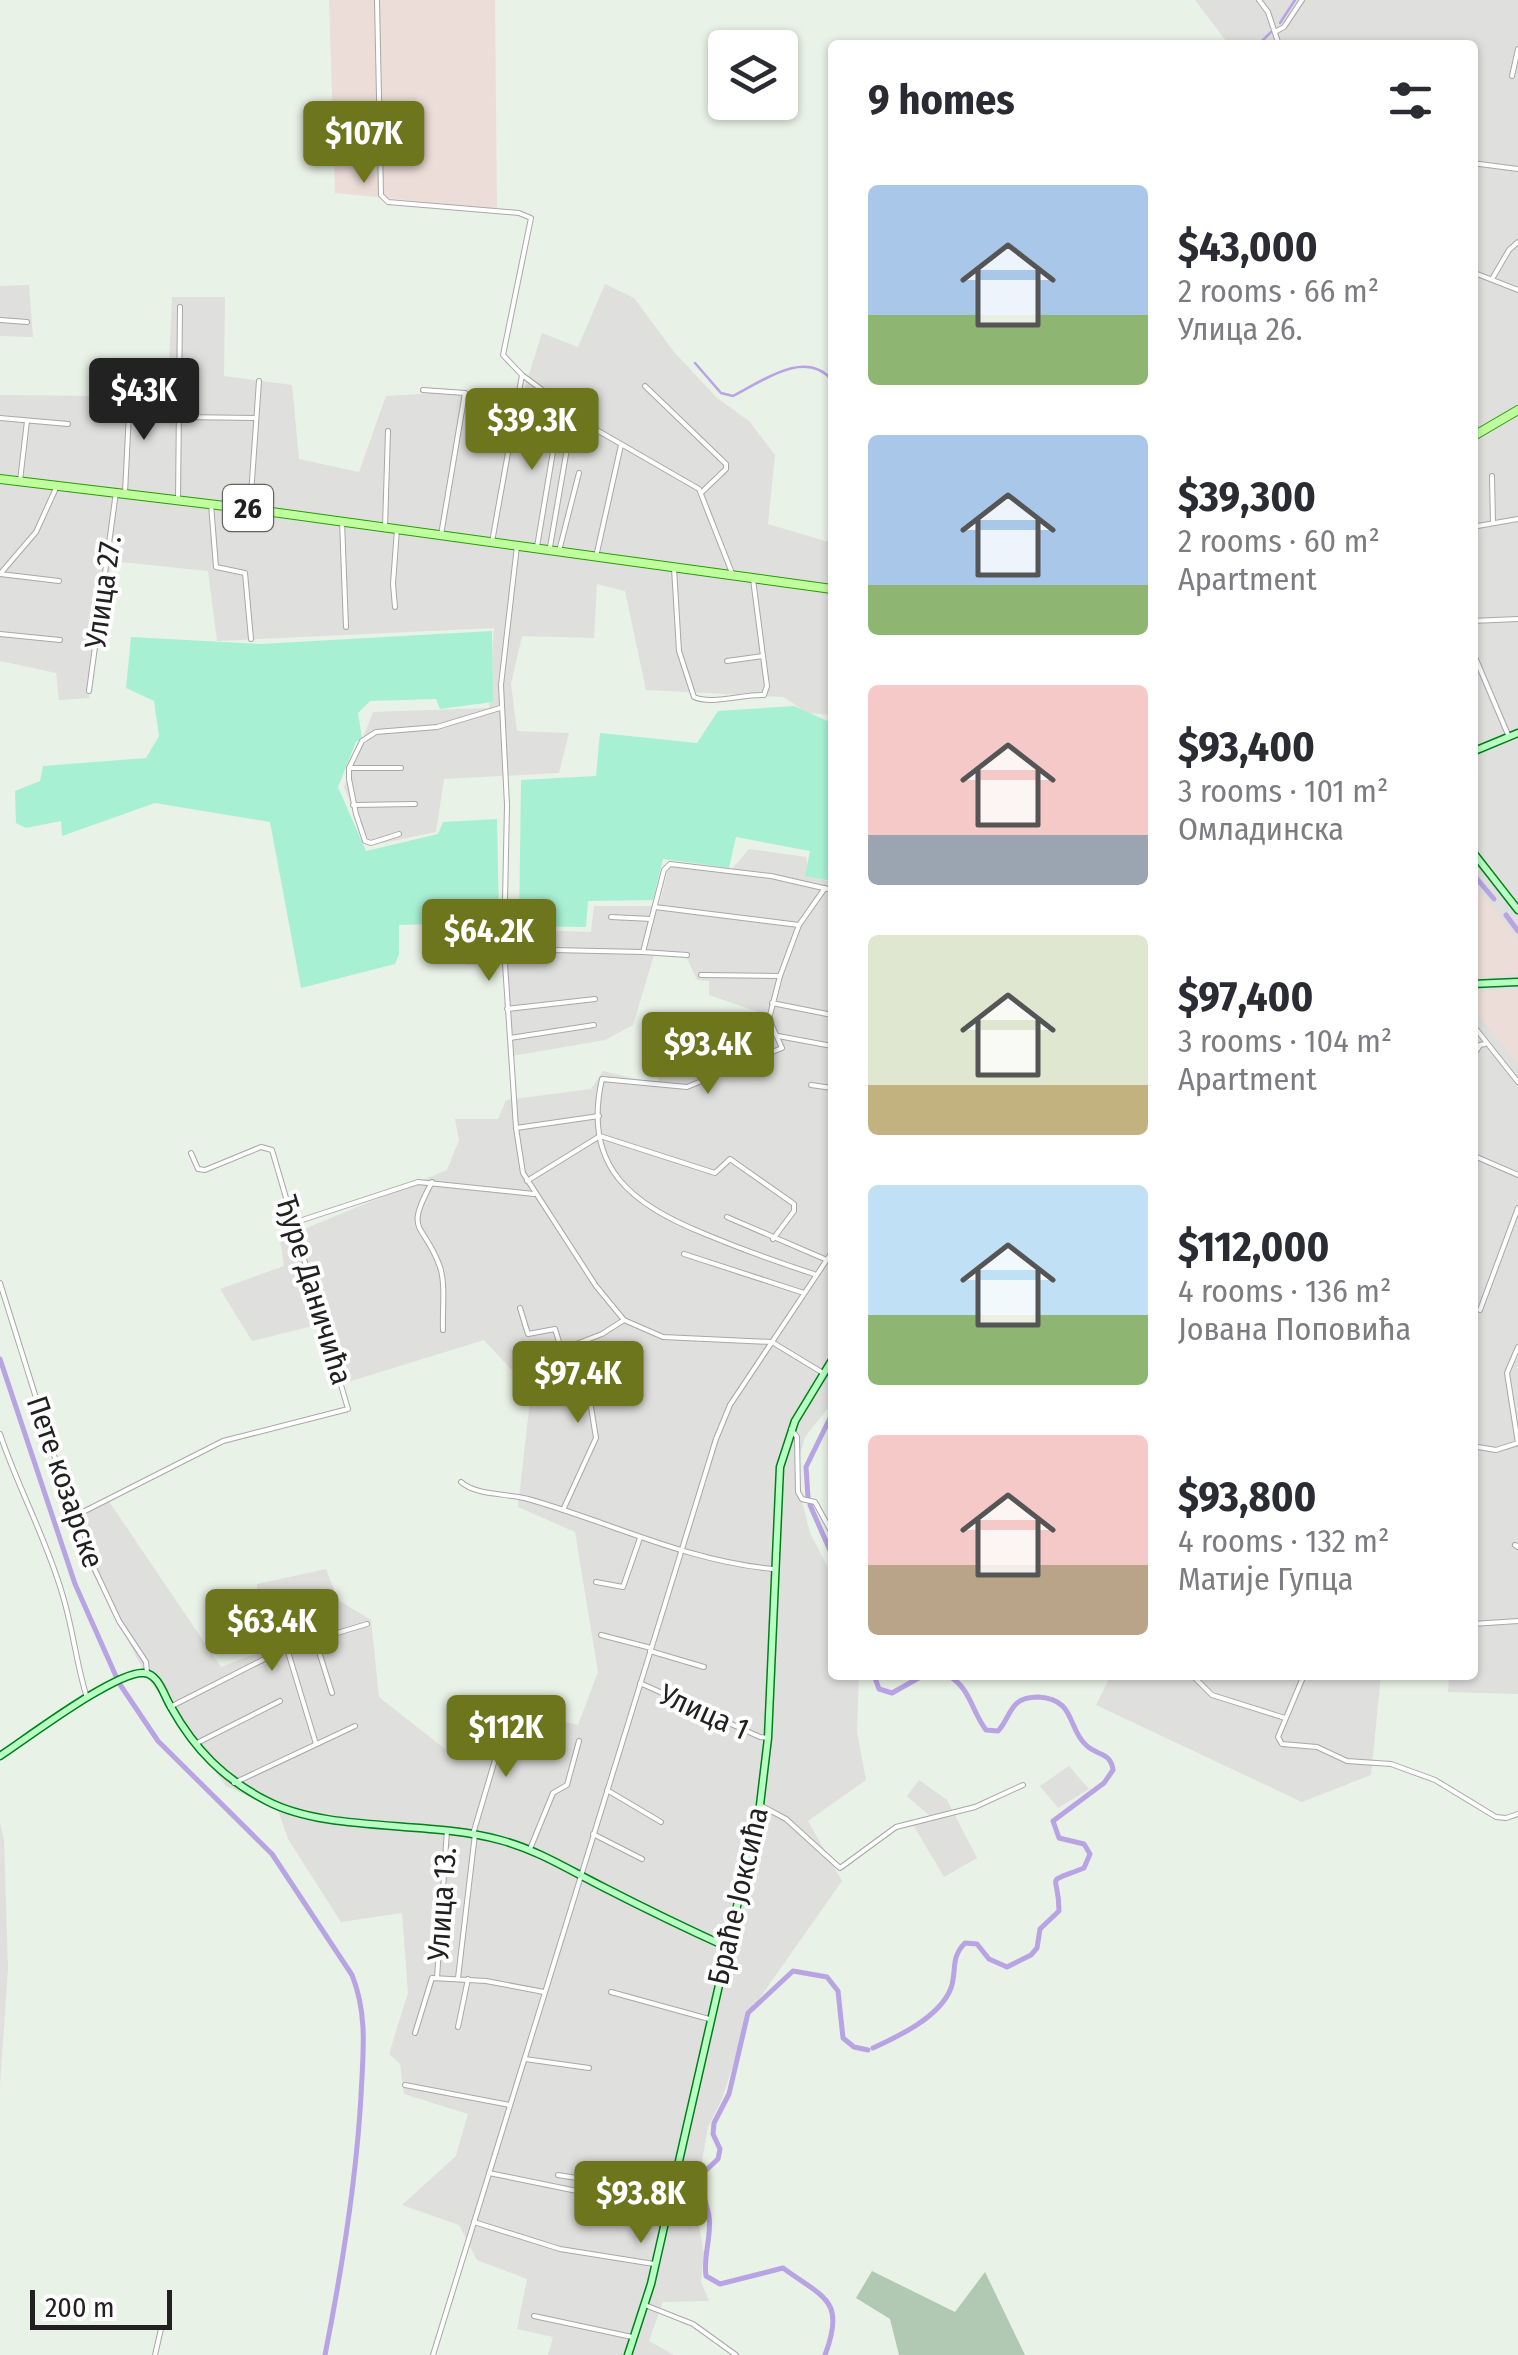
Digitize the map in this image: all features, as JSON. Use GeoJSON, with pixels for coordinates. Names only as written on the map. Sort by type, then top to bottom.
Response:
{"type":"FeatureCollection","features":[{"type":"Feature","properties":{"kind":"main road"},"geometry":{"type":"LineString","coordinates":[[1478,433],[1518,410]]}},
{"type":"Feature","properties":{"kind":"main road","name":"26"},"geometry":{"type":"LineString","coordinates":[[0,479],[342,521],[828,588]]}},
{"type":"Feature","properties":{"kind":"main road"},"geometry":{"type":"LineString","coordinates":[[1478,750],[1518,733]]}},
{"type":"Feature","properties":{"kind":"main road"},"geometry":{"type":"LineString","coordinates":[[1478,860],[1518,910]]}},
{"type":"Feature","properties":{"kind":"main road"},"geometry":{"type":"LineString","coordinates":[[1478,984],[1518,982]]}},
{"type":"Feature","properties":{"kind":"main road","name":"Браће Јоксића"},"geometry":{"type":"LineString","coordinates":[[628,2355],[656,2264],[760,1806],[768,1738],[779,1479],[792,1428],[828,1365]]}},
{"type":"Feature","properties":{"kind":"main road"},"geometry":{"type":"LineString","coordinates":[[0,1756],[86,1698],[124,1679],[148,1673],[195,1744],[220,1772],[272,1804],[298,1813],[474,1834],[530,1849],[727,1947]]}},
{"type":"Feature","properties":{"kind":"street"},"geometry":{"type":"LineString","coordinates":[[378,0],[381,195],[388,202],[519,213],[531,218],[502,350],[506,360],[573,414],[702,492],[732,565],[732,576]]}},
{"type":"Feature","properties":{"kind":"street"},"geometry":{"type":"LineString","coordinates":[[1259,0],[1268,12],[1277,40]]}},
{"type":"Feature","properties":{"kind":"street"},"geometry":{"type":"LineString","coordinates":[[1274,32],[1284,27],[1302,0]]}},
{"type":"Feature","properties":{"kind":"street"},"geometry":{"type":"LineString","coordinates":[[1512,76],[1518,49]]}},
{"type":"Feature","properties":{"kind":"street"},"geometry":{"type":"LineString","coordinates":[[1478,164],[1518,170]]}},
{"type":"Feature","properties":{"kind":"street"},"geometry":{"type":"LineString","coordinates":[[1492,279],[1518,242]]}},
{"type":"Feature","properties":{"kind":"street"},"geometry":{"type":"LineString","coordinates":[[1478,274],[1518,290]]}},
{"type":"Feature","properties":{"kind":"street"},"geometry":{"type":"LineString","coordinates":[[178,500],[180,307]]}},
{"type":"Feature","properties":{"kind":"street"},"geometry":{"type":"LineString","coordinates":[[0,320],[27,322]]}},
{"type":"Feature","properties":{"kind":"street"},"geometry":{"type":"LineString","coordinates":[[492,542],[522,375]]}},
{"type":"Feature","properties":{"kind":"street"},"geometry":{"type":"LineString","coordinates":[[250,509],[260,381]]}},
{"type":"Feature","properties":{"kind":"street"},"geometry":{"type":"LineString","coordinates":[[645,386],[726,464],[726,469],[702,492]]}},
{"type":"Feature","properties":{"kind":"street"},"geometry":{"type":"LineString","coordinates":[[423,390],[465,393],[441,535]]}},
{"type":"Feature","properties":{"kind":"street","name":"Улица 27."},"geometry":{"type":"LineString","coordinates":[[89,691],[121,493],[130,392]]}},
{"type":"Feature","properties":{"kind":"street"},"geometry":{"type":"LineString","coordinates":[[537,548],[560,404]]}},
{"type":"Feature","properties":{"kind":"street"},"geometry":{"type":"LineString","coordinates":[[554,551],[573,414]]}},
{"type":"Feature","properties":{"kind":"street"},"geometry":{"type":"LineString","coordinates":[[180,417],[257,418]]}},
{"type":"Feature","properties":{"kind":"street"},"geometry":{"type":"LineString","coordinates":[[0,418],[68,424]]}},
{"type":"Feature","properties":{"kind":"street"},"geometry":{"type":"LineString","coordinates":[[20,481],[27,420]]}},
{"type":"Feature","properties":{"kind":"street"},"geometry":{"type":"LineString","coordinates":[[385,527],[388,431]]}},
{"type":"Feature","properties":{"kind":"street"},"geometry":{"type":"LineString","coordinates":[[596,557],[621,445]]}},
{"type":"Feature","properties":{"kind":"street"},"geometry":{"type":"LineString","coordinates":[[554,551],[579,473]]}},
{"type":"Feature","properties":{"kind":"street"},"geometry":{"type":"LineString","coordinates":[[1492,476],[1493,523]]}},
{"type":"Feature","properties":{"kind":"street"},"geometry":{"type":"LineString","coordinates":[[0,574],[36,532],[58,485]]}},
{"type":"Feature","properties":{"kind":"street"},"geometry":{"type":"LineString","coordinates":[[212,504],[216,567],[245,574],[251,639]]}},
{"type":"Feature","properties":{"kind":"street"},"geometry":{"type":"LineString","coordinates":[[1478,526],[1518,520]]}},
{"type":"Feature","properties":{"kind":"street"},"geometry":{"type":"LineString","coordinates":[[342,521],[346,627]]}},
{"type":"Feature","properties":{"kind":"street"},"geometry":{"type":"LineString","coordinates":[[395,607],[397,529]]}},
{"type":"Feature","properties":{"kind":"street"},"geometry":{"type":"LineString","coordinates":[[518,545],[507,620],[502,708],[507,805],[504,948],[520,1162],[534,1194],[624,1320],[663,1338],[772,1342],[822,1373]]}},
{"type":"Feature","properties":{"kind":"street"},"geometry":{"type":"LineString","coordinates":[[674,568],[681,661],[696,700],[764,695],[764,656],[753,578]]}},
{"type":"Feature","properties":{"kind":"street"},"geometry":{"type":"LineString","coordinates":[[0,574],[59,581]]}},
{"type":"Feature","properties":{"kind":"street"},"geometry":{"type":"LineString","coordinates":[[1478,620],[1518,619]]}},
{"type":"Feature","properties":{"kind":"street"},"geometry":{"type":"LineString","coordinates":[[0,634],[60,640]]}},
{"type":"Feature","properties":{"kind":"street"},"geometry":{"type":"LineString","coordinates":[[727,660],[764,656]]}},
{"type":"Feature","properties":{"kind":"street"},"geometry":{"type":"LineString","coordinates":[[1478,664],[1509,737]]}},
{"type":"Feature","properties":{"kind":"street"},"geometry":{"type":"LineString","coordinates":[[399,834],[373,843],[366,841],[353,806],[349,768],[359,745],[372,734],[437,728],[502,708]]}},
{"type":"Feature","properties":{"kind":"street"},"geometry":{"type":"LineString","coordinates":[[349,768],[402,768]]}},
{"type":"Feature","properties":{"kind":"street"},"geometry":{"type":"LineString","coordinates":[[353,806],[415,804]]}},
{"type":"Feature","properties":{"kind":"street"},"geometry":{"type":"LineString","coordinates":[[643,952],[664,870],[670,864],[771,876],[826,888],[798,926],[772,1003],[769,1019],[782,1045],[780,1050],[688,1086],[602,1079],[599,1116],[609,1167],[642,1204],[709,1236],[816,1275]]}},
{"type":"Feature","properties":{"kind":"street"},"geometry":{"type":"LineString","coordinates":[[654,906],[798,926]]}},
{"type":"Feature","properties":{"kind":"street"},"geometry":{"type":"LineString","coordinates":[[611,917],[652,919]]}},
{"type":"Feature","properties":{"kind":"street"},"geometry":{"type":"LineString","coordinates":[[504,948],[687,955]]}},
{"type":"Feature","properties":{"kind":"street"},"geometry":{"type":"LineString","coordinates":[[701,976],[780,976]]}},
{"type":"Feature","properties":{"kind":"street"},"geometry":{"type":"LineString","coordinates":[[507,1009],[595,999]]}},
{"type":"Feature","properties":{"kind":"street"},"geometry":{"type":"LineString","coordinates":[[772,1003],[828,1014]]}},
{"type":"Feature","properties":{"kind":"street"},"geometry":{"type":"LineString","coordinates":[[510,1038],[594,1025]]}},
{"type":"Feature","properties":{"kind":"street"},"geometry":{"type":"LineString","coordinates":[[701,1050],[772,1028]]}},
{"type":"Feature","properties":{"kind":"street"},"geometry":{"type":"LineString","coordinates":[[1478,1031],[1518,1082]]}},
{"type":"Feature","properties":{"kind":"street"},"geometry":{"type":"LineString","coordinates":[[777,1036],[828,1045]]}},
{"type":"Feature","properties":{"kind":"street"},"geometry":{"type":"LineString","coordinates":[[1478,1048],[1489,1044]]}},
{"type":"Feature","properties":{"kind":"street"},"geometry":{"type":"LineString","coordinates":[[810,1085],[828,1087]]}},
{"type":"Feature","properties":{"kind":"street"},"geometry":{"type":"LineString","coordinates":[[516,1128],[599,1116]]}},
{"type":"Feature","properties":{"kind":"street"},"geometry":{"type":"LineString","coordinates":[[527,1181],[600,1136],[715,1174],[726,1161],[733,1160],[794,1204],[794,1211],[773,1239]]}},
{"type":"Feature","properties":{"kind":"street","name":"Ђуре Даничића"},"geometry":{"type":"LineString","coordinates":[[73,1517],[223,1440],[348,1409],[270,1148],[261,1147],[204,1170],[198,1169],[191,1153]]}},
{"type":"Feature","properties":{"kind":"street"},"geometry":{"type":"LineString","coordinates":[[1478,1158],[1518,1175]]}},
{"type":"Feature","properties":{"kind":"street"},"geometry":{"type":"LineString","coordinates":[[293,1223],[418,1182],[534,1194]]}},
{"type":"Feature","properties":{"kind":"street"},"geometry":{"type":"LineString","coordinates":[[432,1182],[418,1210],[416,1224],[441,1270],[443,1330]]}},
{"type":"Feature","properties":{"kind":"street"},"geometry":{"type":"LineString","coordinates":[[1480,1310],[1518,1208]]}},
{"type":"Feature","properties":{"kind":"street"},"geometry":{"type":"LineString","coordinates":[[433,2355],[725,1414],[827,1260],[727,1216]]}},
{"type":"Feature","properties":{"kind":"street"},"geometry":{"type":"LineString","coordinates":[[684,1254],[804,1292]]}},
{"type":"Feature","properties":{"kind":"street","name":"Пете козарске"},"geometry":{"type":"LineString","coordinates":[[0,1283],[73,1517],[106,1595],[146,1662],[148,1673]]}},
{"type":"Feature","properties":{"kind":"street"},"geometry":{"type":"LineString","coordinates":[[520,1308],[528,1334],[554,1328],[589,1395],[596,1438],[563,1510]]}},
{"type":"Feature","properties":{"kind":"street"},"geometry":{"type":"LineString","coordinates":[[566,1349],[624,1320]]}},
{"type":"Feature","properties":{"kind":"street"},"geometry":{"type":"LineString","coordinates":[[1478,1447],[1496,1450],[1518,1443],[1508,1372],[1518,1346]]}},
{"type":"Feature","properties":{"kind":"street"},"geometry":{"type":"LineString","coordinates":[[792,1428],[797,1437],[798,1492],[802,1499],[815,1502],[828,1526]]}},
{"type":"Feature","properties":{"kind":"street"},"geometry":{"type":"LineString","coordinates":[[0,1434],[62,1591],[86,1698]]}},
{"type":"Feature","properties":{"kind":"street"},"geometry":{"type":"LineString","coordinates":[[461,1482],[563,1510],[681,1551],[775,1569]]}},
{"type":"Feature","properties":{"kind":"street"},"geometry":{"type":"LineString","coordinates":[[596,1582],[624,1588],[640,1538]]}},
{"type":"Feature","properties":{"kind":"street"},"geometry":{"type":"LineString","coordinates":[[275,1609],[316,1744]]}},
{"type":"Feature","properties":{"kind":"street"},"geometry":{"type":"LineString","coordinates":[[1478,1624],[1518,1621]]}},
{"type":"Feature","properties":{"kind":"street"},"geometry":{"type":"LineString","coordinates":[[170,1707],[287,1648],[367,1624]]}},
{"type":"Feature","properties":{"kind":"street"},"geometry":{"type":"LineString","coordinates":[[601,1635],[704,1667]]}},
{"type":"Feature","properties":{"kind":"street"},"geometry":{"type":"LineString","coordinates":[[316,1639],[332,1694]]}},
{"type":"Feature","properties":{"kind":"street"},"geometry":{"type":"LineString","coordinates":[[1197,1680],[1212,1695],[1285,1718]]}},
{"type":"Feature","properties":{"kind":"street"},"geometry":{"type":"LineString","coordinates":[[1302,1680],[1278,1737],[1284,1745],[1313,1746],[1348,1760],[1391,1764],[1435,1780],[1496,1816],[1518,1814]]}},
{"type":"Feature","properties":{"kind":"street","name":"Улица 1"},"geometry":{"type":"LineString","coordinates":[[640,1683],[768,1738]]}},
{"type":"Feature","properties":{"kind":"street"},"geometry":{"type":"LineString","coordinates":[[195,1744],[280,1700]]}},
{"type":"Feature","properties":{"kind":"street"},"geometry":{"type":"LineString","coordinates":[[458,1978],[474,1834],[508,1716]]}},
{"type":"Feature","properties":{"kind":"street"},"geometry":{"type":"LineString","coordinates":[[234,1783],[355,1726]]}},
{"type":"Feature","properties":{"kind":"street"},"geometry":{"type":"LineString","coordinates":[[530,1849],[553,1793],[567,1785],[579,1741]]}},
{"type":"Feature","properties":{"kind":"street"},"geometry":{"type":"LineString","coordinates":[[760,1806],[786,1819],[840,1868],[896,1827],[975,1808],[1024,1785]]}},
{"type":"Feature","properties":{"kind":"street"},"geometry":{"type":"LineString","coordinates":[[607,1790],[661,1822]]}},
{"type":"Feature","properties":{"kind":"street","name":"Улица 13."},"geometry":{"type":"LineString","coordinates":[[415,2033],[429,1980],[437,1978],[447,1830]]}},
{"type":"Feature","properties":{"kind":"street"},"geometry":{"type":"LineString","coordinates":[[593,1834],[642,1860]]}},
{"type":"Feature","properties":{"kind":"street"},"geometry":{"type":"LineString","coordinates":[[437,1978],[468,1979],[544,1992]]}},
{"type":"Feature","properties":{"kind":"street"},"geometry":{"type":"LineString","coordinates":[[458,2027],[468,1979]]}},
{"type":"Feature","properties":{"kind":"street"},"geometry":{"type":"LineString","coordinates":[[611,1992],[709,2019]]}},
{"type":"Feature","properties":{"kind":"street"},"geometry":{"type":"LineString","coordinates":[[524,2059],[589,2068]]}},
{"type":"Feature","properties":{"kind":"street"},"geometry":{"type":"LineString","coordinates":[[405,2086],[510,2105]]}},
{"type":"Feature","properties":{"kind":"street"},"geometry":{"type":"LineString","coordinates":[[489,2173],[667,2210]]}},
{"type":"Feature","properties":{"kind":"street"},"geometry":{"type":"LineString","coordinates":[[558,2174],[670,2192]]}},
{"type":"Feature","properties":{"kind":"street"},"geometry":{"type":"LineString","coordinates":[[474,2222],[586,2255],[656,2264]]}},
{"type":"Feature","properties":{"kind":"street"},"geometry":{"type":"LineString","coordinates":[[646,2305],[693,2324],[736,2355]]}},
{"type":"Feature","properties":{"kind":"street"},"geometry":{"type":"LineString","coordinates":[[534,2316],[635,2338]]}},
{"type":"Feature","properties":{"kind":"street"},"geometry":{"type":"LineString","coordinates":[[155,2355],[161,2330]]}},
{"type":"Feature","properties":{"kind":"shaded area"},"geometry":{"type":"Polygon","coordinates":[[[329,0],[495,0],[497,209],[335,193],[329,0]]]}},
{"type":"Feature","properties":{"kind":"shaded area"},"geometry":{"type":"Polygon","coordinates":[[[1195,0],[1518,0],[1518,1694],[1448,1692],[1449,1680],[1478,1680],[1478,40],[1225,40],[1195,0]]]}},
{"type":"Feature","properties":{"kind":"shaded area"},"geometry":{"type":"Polygon","coordinates":[[[605,284],[634,298],[674,352],[717,398],[749,421],[775,455],[768,524],[828,542],[828,715],[807,713],[784,697],[646,690],[625,591],[597,584],[594,638],[522,636],[511,684],[517,731],[569,733],[559,773],[444,779],[436,832],[368,846],[344,787],[373,712],[489,708],[494,628],[217,641],[208,571],[111,561],[89,698],[59,700],[56,673],[0,661],[0,395],[97,396],[101,370],[169,366],[172,297],[225,297],[224,376],[292,385],[299,459],[359,472],[386,396],[465,391],[469,408],[517,413],[542,333],[578,347],[605,284]]]}},
{"type":"Feature","properties":{"kind":"shaded area"},"geometry":{"type":"Polygon","coordinates":[[[29,285],[33,337],[0,336],[0,286],[29,285]]]}},
{"type":"Feature","properties":{"kind":"shaded area"},"geometry":{"type":"Polygon","coordinates":[[[749,849],[806,857],[809,874],[828,881],[828,1408],[805,1437],[795,1473],[810,1533],[828,1567],[828,1680],[859,1680],[857,1732],[866,1780],[808,1821],[842,1881],[752,2009],[721,2101],[708,2127],[695,2202],[704,2254],[701,2282],[709,2301],[663,2302],[649,2341],[674,2355],[548,2355],[553,2337],[517,2329],[527,2279],[477,2260],[459,2225],[402,2205],[456,2156],[468,2114],[404,2094],[400,2064],[389,2054],[408,1993],[402,1913],[341,1922],[288,1839],[278,1810],[226,1786],[148,1679],[64,1519],[106,1497],[221,1667],[270,1648],[258,1610],[257,1584],[326,1569],[338,1600],[371,1620],[379,1697],[450,1753],[474,1752],[495,1704],[578,1725],[598,1672],[575,1532],[518,1507],[531,1391],[484,1340],[348,1382],[329,1322],[252,1341],[220,1289],[284,1266],[280,1239],[447,1170],[459,1140],[455,1119],[498,1119],[506,1100],[591,1089],[603,1071],[657,1084],[665,1056],[755,1032],[761,1013],[709,995],[709,981],[697,980],[687,958],[654,955],[633,1025],[605,1040],[512,1056],[505,964],[466,965],[461,928],[591,932],[594,906],[659,906],[669,866],[731,870],[749,849]]]}},
{"type":"Feature","properties":{"kind":"shaded area"},"geometry":{"type":"Polygon","coordinates":[[[1478,888],[1518,939],[1518,974],[1478,978],[1478,888]]]}},
{"type":"Feature","properties":{"kind":"shaded area"},"geometry":{"type":"Polygon","coordinates":[[[1518,989],[1518,1064],[1478,1016],[1478,992],[1518,989]]]}},
{"type":"Feature","properties":{"kind":"shaded area"},"geometry":{"type":"Polygon","coordinates":[[[1108,1680],[1380,1680],[1371,1775],[1302,1802],[1096,1705],[1108,1680]]]}},
{"type":"Feature","properties":{"kind":"shaded area"},"geometry":{"type":"Polygon","coordinates":[[[1069,1766],[1089,1789],[1058,1808],[1040,1786],[1069,1766]]]}},
{"type":"Feature","properties":{"kind":"shaded area"},"geometry":{"type":"Polygon","coordinates":[[[919,1780],[947,1800],[977,1858],[944,1877],[911,1821],[930,1816],[907,1796],[919,1780]]]}},
{"type":"Feature","properties":{"kind":"shaded area"},"geometry":{"type":"Polygon","coordinates":[[[0,1823],[4,1840],[8,1968],[0,2085],[0,1823]]]}},
{"type":"Feature","properties":{"kind":"shaded area"},"geometry":{"type":"Polygon","coordinates":[[[872,2271],[955,2312],[985,2272],[1025,2355],[899,2355],[890,2319],[856,2298],[872,2271]]]}},
{"type":"Feature","properties":{"kind":"green space"},"geometry":{"type":"Polygon","coordinates":[[[492,631],[493,702],[440,709],[436,699],[370,701],[358,713],[362,738],[356,742],[338,787],[366,851],[438,834],[443,822],[497,819],[499,922],[399,925],[395,964],[301,988],[270,822],[155,803],[62,836],[61,821],[26,828],[16,823],[15,791],[40,781],[43,766],[146,758],[159,736],[154,701],[126,688],[131,637],[260,644],[492,631]]]}},
{"type":"Feature","properties":{"kind":"green space"},"geometry":{"type":"Polygon","coordinates":[[[794,706],[828,721],[828,880],[805,876],[810,851],[736,837],[729,868],[663,859],[653,900],[588,901],[586,927],[519,926],[521,780],[596,776],[600,733],[697,743],[718,711],[794,706]]]}},
{"type":"Feature","properties":{"kind":"waterway"},"geometry":{"type":"LineString","coordinates":[[1280,23],[1295,0]]}},
{"type":"Feature","properties":{"kind":"waterway"},"geometry":{"type":"LineString","coordinates":[[1263,40],[1271,32]]}},
{"type":"Feature","properties":{"kind":"waterway"},"geometry":{"type":"LineString","coordinates":[[695,363],[721,393],[733,396],[796,367],[809,367],[828,377]]}},
{"type":"Feature","properties":{"kind":"waterway"},"geometry":{"type":"LineString","coordinates":[[1478,880],[1494,899]]}},
{"type":"Feature","properties":{"kind":"waterway"},"geometry":{"type":"LineString","coordinates":[[1506,915],[1518,931]]}},
{"type":"Feature","properties":{"kind":"waterway"},"geometry":{"type":"LineString","coordinates":[[0,1359],[75,1584],[119,1683],[158,1741],[272,1854],[352,1975],[357,1990],[363,2034],[359,2129],[348,2226],[325,2355]]}},
{"type":"Feature","properties":{"kind":"waterway"},"geometry":{"type":"LineString","coordinates":[[808,1497],[806,1467],[828,1422]]}},
{"type":"Feature","properties":{"kind":"waterway"},"geometry":{"type":"LineString","coordinates":[[810,1505],[828,1546]]}},
{"type":"Feature","properties":{"kind":"waterway"},"geometry":{"type":"LineString","coordinates":[[876,1680],[879,1689],[892,1693],[915,1680]]}},
{"type":"Feature","properties":{"kind":"waterway"},"geometry":{"type":"LineString","coordinates":[[873,2048],[918,2024],[938,2008],[951,1988],[956,1959],[965,1943],[977,1944],[989,1959],[1007,1967],[1031,1955],[1037,1948],[1040,1929],[1059,1911],[1056,1881],[1084,1868],[1090,1854],[1084,1844],[1059,1838],[1053,1821],[1104,1783],[1113,1770],[1106,1757],[1080,1738],[1059,1703],[1038,1697],[1023,1699],[998,1731],[986,1730],[955,1680]]}},
{"type":"Feature","properties":{"kind":"waterway"},"geometry":{"type":"LineString","coordinates":[[825,2355],[831,2337],[832,2311],[820,2294],[783,2268],[720,2284],[706,2276],[710,2223],[702,2174],[718,2159],[720,2149],[713,2134],[714,2123],[729,2094],[748,2013],[793,1971],[827,1977],[838,1991],[843,2038],[854,2047],[868,2050]]}}]}
